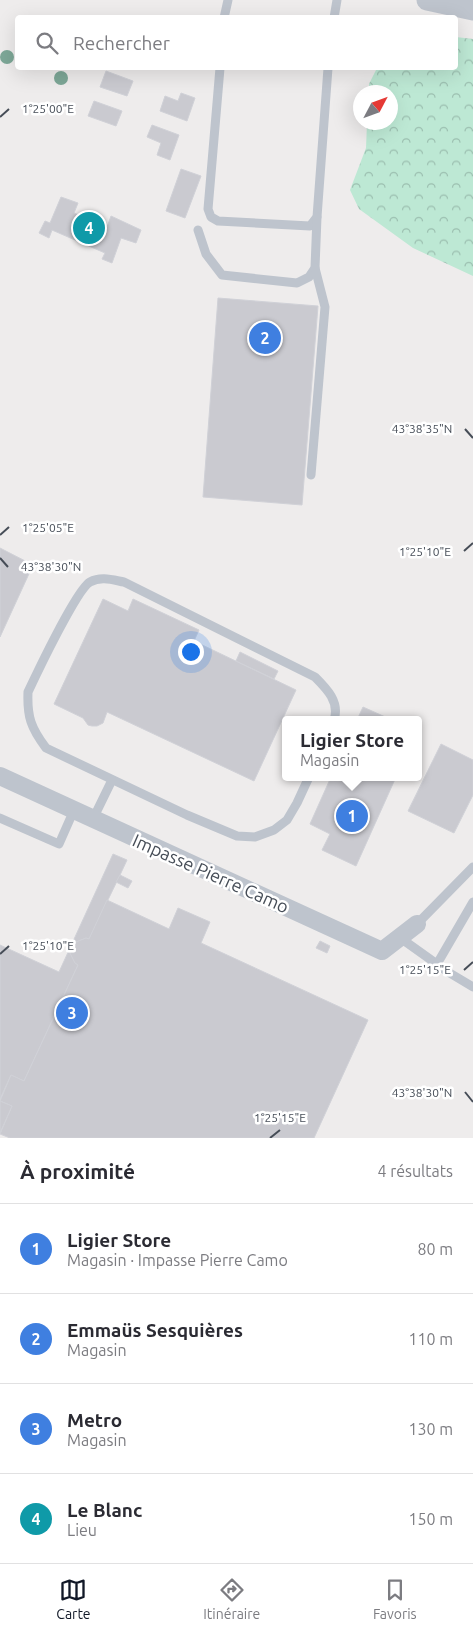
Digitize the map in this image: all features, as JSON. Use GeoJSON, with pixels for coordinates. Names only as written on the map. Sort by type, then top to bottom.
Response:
{"type":"FeatureCollection","features":[{"type":"Feature","properties":{"kind":"street"},"geometry":{"type":"LineString","coordinates":[[427,0],[473,10]]}},
{"type":"Feature","properties":{"kind":"street","name":"Impasse Pierre Camo"},"geometry":{"type":"LineString","coordinates":[[0,776],[382,950],[417,924]]}},
{"type":"Feature","properties":{"kind":"lane"},"geometry":{"type":"LineString","coordinates":[[225,15],[228,0]]}},
{"type":"Feature","properties":{"kind":"lane"},"geometry":{"type":"LineString","coordinates":[[334,15],[336,0]]}},
{"type":"Feature","properties":{"kind":"lane"},"geometry":{"type":"LineString","coordinates":[[220,70],[208,209],[212,217],[218,221],[310,226],[317,217]]}},
{"type":"Feature","properties":{"kind":"lane"},"geometry":{"type":"LineString","coordinates":[[312,475],[325,307],[315,268],[328,70]]}},
{"type":"Feature","properties":{"kind":"lane"},"geometry":{"type":"LineString","coordinates":[[198,230],[206,254],[222,274],[297,283],[309,277],[315,268]]}},
{"type":"Feature","properties":{"kind":"lane"},"geometry":{"type":"LineString","coordinates":[[307,781],[287,820],[274,830],[255,837],[237,836],[187,815],[46,748],[34,732],[27,709],[28,692],[77,596],[90,582],[106,578],[124,582],[315,677],[328,690],[336,705],[335,716]]}},
{"type":"Feature","properties":{"kind":"lane"},"geometry":{"type":"LineString","coordinates":[[93,820],[112,780]]}},
{"type":"Feature","properties":{"kind":"lane"},"geometry":{"type":"LineString","coordinates":[[0,818],[59,844],[74,810]]}},
{"type":"Feature","properties":{"kind":"lane"},"geometry":{"type":"LineString","coordinates":[[417,924],[473,867]]}},
{"type":"Feature","properties":{"kind":"lane"},"geometry":{"type":"LineString","coordinates":[[437,964],[473,902]]}},
{"type":"Feature","properties":{"kind":"lane"},"geometry":{"type":"LineString","coordinates":[[400,937],[437,964],[473,986]]}},
{"type":"Feature","properties":{"kind":"green space"},"geometry":{"type":"Polygon","coordinates":[[[458,37],[473,39],[473,276],[413,248],[359,209],[350,190],[366,148],[367,130],[398,130],[398,85],[369,85],[376,70],[458,70],[458,37]]]}},
{"type":"Feature","properties":{"kind":"building"},"geometry":{"type":"Polygon","coordinates":[[[106,71],[133,81],[127,96],[100,87],[106,71]]]}},
{"type":"Feature","properties":{"kind":"building"},"geometry":{"type":"Polygon","coordinates":[[[181,93],[195,98],[187,121],[160,111],[165,96],[178,101],[181,93]]]}},
{"type":"Feature","properties":{"kind":"building"},"geometry":{"type":"Polygon","coordinates":[[[94,101],[122,111],[116,126],[88,116],[94,101]]]}},
{"type":"Feature","properties":{"kind":"building"},"geometry":{"type":"Polygon","coordinates":[[[152,125],[179,135],[170,160],[157,155],[161,143],[147,137],[152,125]]]}},
{"type":"Feature","properties":{"kind":"building"},"geometry":{"type":"Polygon","coordinates":[[[181,169],[201,176],[185,218],[166,211],[181,169]]]}},
{"type":"Feature","properties":{"kind":"building"},"geometry":{"type":"Polygon","coordinates":[[[61,197],[78,203],[74,213],[107,227],[111,216],[141,230],[136,243],[121,238],[112,263],[102,259],[105,253],[52,230],[49,238],[39,233],[45,221],[50,223],[61,197]]]}},
{"type":"Feature","properties":{"kind":"building"},"geometry":{"type":"Polygon","coordinates":[[[218,298],[318,306],[302,505],[203,497],[218,298]]]}},
{"type":"Feature","properties":{"kind":"building"},"geometry":{"type":"Polygon","coordinates":[[[0,548],[33,565],[0,637],[0,548]]]}},
{"type":"Feature","properties":{"kind":"building"},"geometry":{"type":"Polygon","coordinates":[[[103,599],[128,611],[133,599],[199,630],[194,641],[296,690],[284,716],[282,716],[282,720],[254,781],[107,712],[103,723],[92,726],[88,725],[83,718],[54,704],[103,599]]]}},
{"type":"Feature","properties":{"kind":"building"},"geometry":{"type":"Polygon","coordinates":[[[240,652],[278,671],[274,679],[236,661],[240,652]]]}},
{"type":"Feature","properties":{"kind":"building"},"geometry":{"type":"Polygon","coordinates":[[[363,707],[383,716],[359,716],[363,707]]]}},
{"type":"Feature","properties":{"kind":"building"},"geometry":{"type":"Polygon","coordinates":[[[441,744],[473,760],[473,795],[454,833],[408,811],[441,744]]]}},
{"type":"Feature","properties":{"kind":"building"},"geometry":{"type":"Polygon","coordinates":[[[329,781],[394,781],[356,866],[322,850],[330,834],[310,824],[329,781]]]}},
{"type":"Feature","properties":{"kind":"building"},"geometry":{"type":"Polygon","coordinates":[[[113,854],[127,860],[89,939],[86,938],[76,942],[70,953],[78,965],[24,1081],[11,1075],[0,1099],[0,945],[59,972],[113,854]]]}},
{"type":"Feature","properties":{"kind":"building"},"geometry":{"type":"Polygon","coordinates":[[[120,875],[132,881],[128,888],[116,882],[120,875]]]}},
{"type":"Feature","properties":{"kind":"building"},"geometry":{"type":"Polygon","coordinates":[[[107,900],[169,929],[178,908],[210,922],[201,943],[368,1020],[314,1138],[10,1138],[0,1134],[12,1106],[0,1101],[11,1075],[24,1081],[78,965],[70,953],[76,942],[86,938],[89,939],[107,900]]]}},
{"type":"Feature","properties":{"kind":"building"},"geometry":{"type":"Polygon","coordinates":[[[320,941],[330,946],[327,953],[316,948],[320,941]]]}},
{"type":"Feature","properties":{"kind":"building"},"geometry":{"type":"Polygon","coordinates":[[[0,1101],[12,1106],[0,1133],[0,1101]]]}},
{"type":"Feature","properties":{"kind":"place","name":"Le Blanc"},"geometry":{"type":"Point","coordinates":[89,228]}},
{"type":"Feature","properties":{"kind":"place","name":"Emmaüs Sesquières"},"geometry":{"type":"Point","coordinates":[265,338]}},
{"type":"Feature","properties":{"kind":"place","name":"Ligier Store"},"geometry":{"type":"Point","coordinates":[352,816]}},
{"type":"Feature","properties":{"kind":"place","name":"Metro"},"geometry":{"type":"Point","coordinates":[72,1013]}}]}
